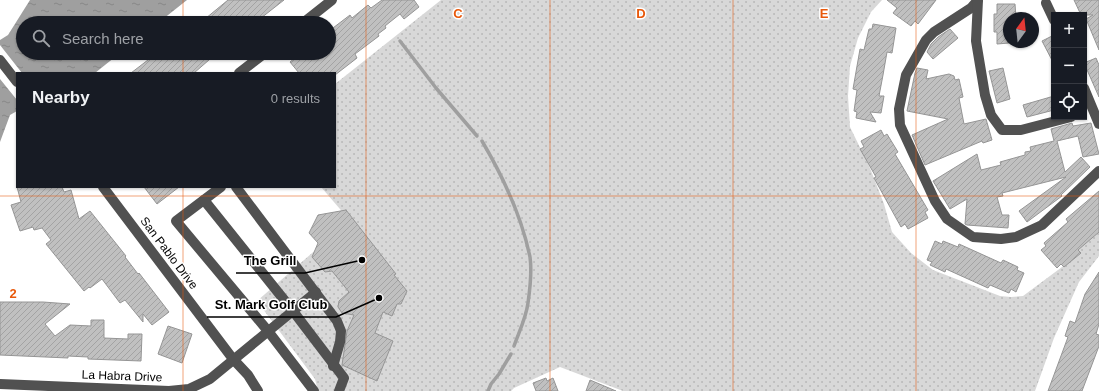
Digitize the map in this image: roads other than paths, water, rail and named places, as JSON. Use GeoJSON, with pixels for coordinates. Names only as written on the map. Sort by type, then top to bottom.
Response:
{"type":"FeatureCollection","features":[{"type":"Feature","properties":{"kind":"street"},"geometry":{"type":"LineString","coordinates":[[312,16],[332,0]]}},
{"type":"Feature","properties":{"kind":"street"},"geometry":{"type":"LineString","coordinates":[[978,0],[976,41],[985,95],[991,115],[1002,130],[1021,130],[1059,120]]}},
{"type":"Feature","properties":{"kind":"street"},"geometry":{"type":"LineString","coordinates":[[978,0],[971,8],[934,32],[926,40],[906,74],[899,109],[900,125],[935,202],[947,219],[973,237],[1001,239],[1016,237],[1042,226],[1099,171]]}},
{"type":"Feature","properties":{"kind":"street"},"geometry":{"type":"LineString","coordinates":[[1046,3],[1051,14]]}},
{"type":"Feature","properties":{"kind":"street"},"geometry":{"type":"LineString","coordinates":[[0,60],[16,81]]}},
{"type":"Feature","properties":{"kind":"street"},"geometry":{"type":"LineString","coordinates":[[240,72],[256,60]]}},
{"type":"Feature","properties":{"kind":"street"},"geometry":{"type":"LineString","coordinates":[[1087,95],[1099,124]]}},
{"type":"Feature","properties":{"kind":"street"},"geometry":{"type":"LineString","coordinates":[[1087,113],[1094,111]]}},
{"type":"Feature","properties":{"kind":"street","name":"San Pablo Drive"},"geometry":{"type":"LineString","coordinates":[[104,188],[233,359],[248,375],[258,391]]}},
{"type":"Feature","properties":{"kind":"street"},"geometry":{"type":"LineString","coordinates":[[220,188],[176,221],[268,331],[314,391]]}},
{"type":"Feature","properties":{"kind":"street"},"geometry":{"type":"LineString","coordinates":[[237,188],[337,321],[341,331],[334,366]]}},
{"type":"Feature","properties":{"kind":"street"},"geometry":{"type":"LineString","coordinates":[[204,200],[293,311],[344,378],[339,391]]}},
{"type":"Feature","properties":{"kind":"street","name":"La Habra Drive"},"geometry":{"type":"LineString","coordinates":[[0,384],[175,390],[189,389],[210,379],[316,292]]}},
{"type":"Feature","properties":{"kind":"water"},"geometry":{"type":"Polygon","coordinates":[[[30,0],[187,0],[167,16],[20,16],[30,0]]]}},
{"type":"Feature","properties":{"kind":"water"},"geometry":{"type":"Polygon","coordinates":[[[16,22],[16,60],[111,60],[96,72],[16,72],[16,112],[10,115],[0,142],[0,40],[8,35],[16,22]]]}},
{"type":"Feature","properties":{"kind":"waterway"},"geometry":{"type":"LineString","coordinates":[[400,41],[436,88],[477,136]]}},
{"type":"Feature","properties":{"kind":"waterway"},"geometry":{"type":"LineString","coordinates":[[482,141],[497,168],[517,212],[530,257],[531,268],[527,309],[514,346]]}},
{"type":"Feature","properties":{"kind":"waterway"},"geometry":{"type":"LineString","coordinates":[[488,391],[511,354]]}},
{"type":"Feature","properties":{"kind":"place","name":"The Grill"},"geometry":{"type":"Point","coordinates":[362,260]}},
{"type":"Feature","properties":{"kind":"place","name":"St. Mark Golf Club"},"geometry":{"type":"Point","coordinates":[379,298]}}]}
